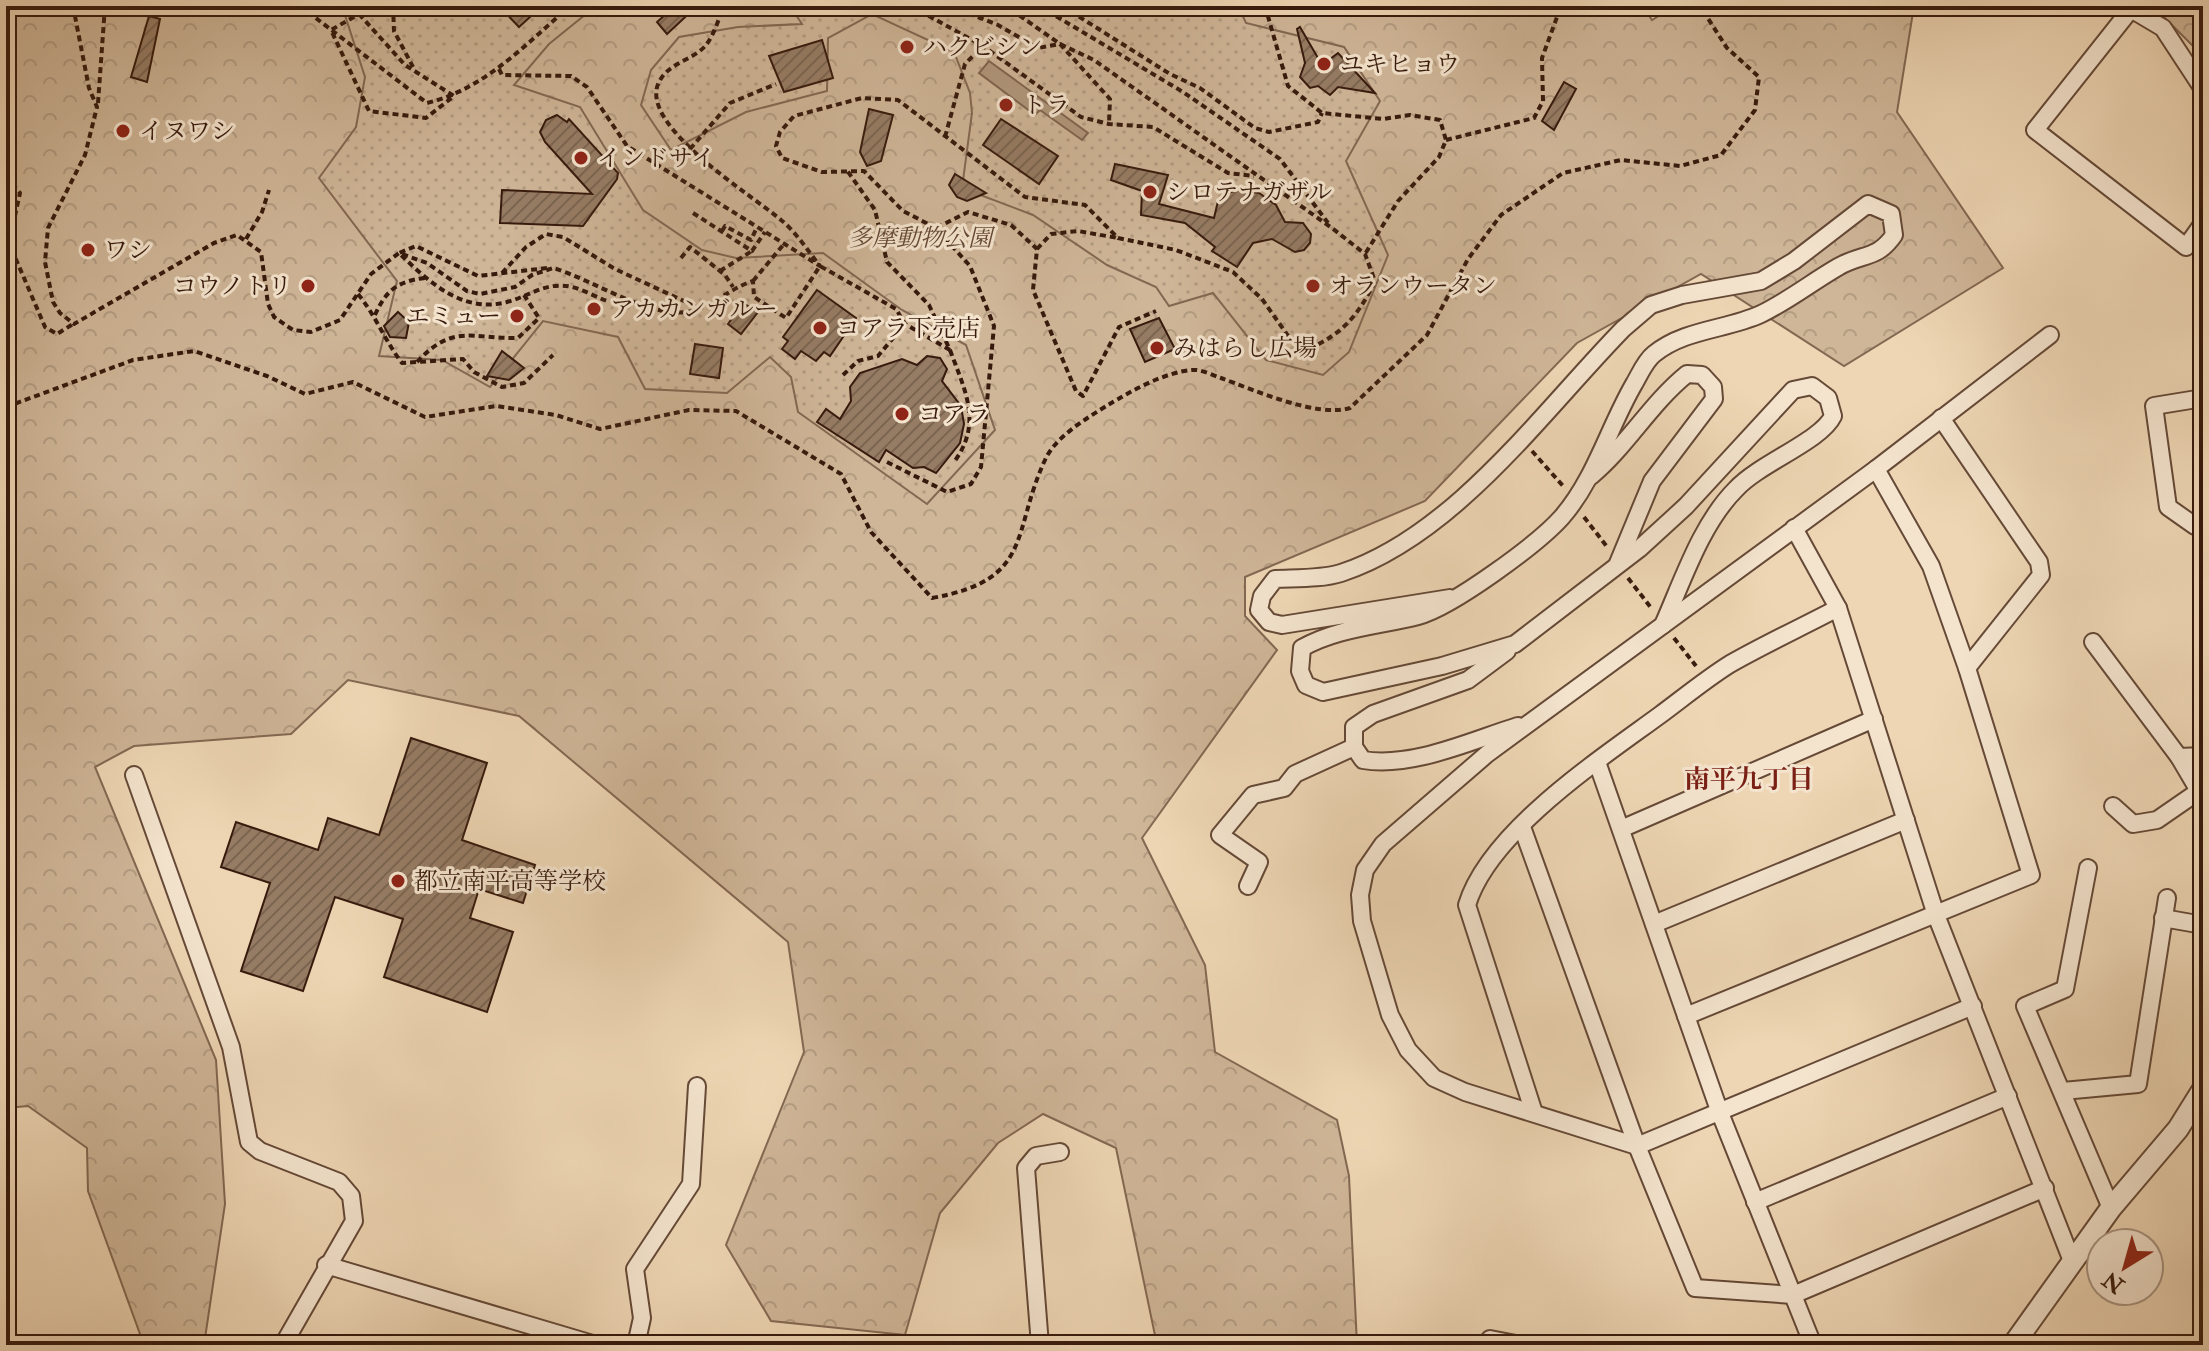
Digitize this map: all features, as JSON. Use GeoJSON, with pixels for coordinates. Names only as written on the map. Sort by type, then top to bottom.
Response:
{"type":"FeatureCollection","features":[{"type":"Feature","properties":{"kind":"street"},"geometry":{"type":"LineString","coordinates":[[2203,89],[2163,28],[2131,9],[2035,130],[2186,247],[2203,223]]}},
{"type":"Feature","properties":{"kind":"street"},"geometry":{"type":"LineString","coordinates":[[1450,598],[1282,625],[1269,622],[1259,610],[1262,596],[1275,579],[1338,574],[1384,556],[1443,516],[1623,329],[1651,305],[1682,295],[1761,281],[1794,261],[1868,204],[1891,214],[1894,235],[1883,251],[1841,265],[1758,315],[1677,339],[1651,356],[1618,411],[1587,479],[1562,517],[1524,550],[1450,598],[1422,615],[1322,636],[1302,648],[1300,671],[1306,685],[1323,692],[1365,684],[1515,644]]}},
{"type":"Feature","properties":{"kind":"street"},"geometry":{"type":"LineString","coordinates":[[1973,1006],[1637,1146],[1434,1078],[1408,1050],[1390,1015],[1362,921],[1360,895],[1365,870],[1383,844],[1487,754],[1876,469],[2050,335]]}},
{"type":"Feature","properties":{"kind":"street"},"geometry":{"type":"LineString","coordinates":[[1587,479],[1610,461],[1666,392],[1687,374],[1702,375],[1713,387],[1714,399],[1700,422],[1652,481],[1618,564]]}},
{"type":"Feature","properties":{"kind":"street"},"geometry":{"type":"LineString","coordinates":[[1531,722],[1433,753],[1380,763],[1363,760],[1354,747],[1354,727],[1373,714],[1468,680],[1618,564],[1686,506],[1793,390],[1812,386],[1828,398],[1833,416],[1827,429],[1769,461],[1735,489],[1714,517],[1663,625]]}},
{"type":"Feature","properties":{"kind":"street"},"geometry":{"type":"LineString","coordinates":[[2203,398],[2154,406],[2168,507],[2195,526],[2203,525]]}},
{"type":"Feature","properties":{"kind":"street"},"geometry":{"type":"LineString","coordinates":[[1941,418],[2039,562],[2041,575],[1967,668]]}},
{"type":"Feature","properties":{"kind":"street"},"geometry":{"type":"LineString","coordinates":[[1686,1016],[2031,875],[1967,668],[1931,566],[1876,469]]}},
{"type":"Feature","properties":{"kind":"street"},"geometry":{"type":"LineString","coordinates":[[1794,528],[1838,608],[1936,915],[2072,1261]]}},
{"type":"Feature","properties":{"kind":"street"},"geometry":{"type":"LineString","coordinates":[[1534,1113],[1467,905],[1474,882],[1549,800],[1597,762],[1729,665],[1838,608]]}},
{"type":"Feature","properties":{"kind":"street"},"geometry":{"type":"LineString","coordinates":[[2093,642],[2179,757],[2199,791],[2157,820],[2133,824],[2113,806]]}},
{"type":"Feature","properties":{"kind":"street"},"geometry":{"type":"LineString","coordinates":[[1621,829],[1874,719]]}},
{"type":"Feature","properties":{"kind":"street"},"geometry":{"type":"LineString","coordinates":[[1248,886],[1259,862],[1220,835],[1253,795],[1284,788],[1295,774],[1354,747]]}},
{"type":"Feature","properties":{"kind":"street"},"geometry":{"type":"LineString","coordinates":[[2179,757],[2203,756]]}},
{"type":"Feature","properties":{"kind":"street"},"geometry":{"type":"LineString","coordinates":[[1597,762],[1720,1113],[1813,1345]]}},
{"type":"Feature","properties":{"kind":"street"},"geometry":{"type":"LineString","coordinates":[[134,775],[231,1047],[249,1142],[260,1151],[339,1182],[351,1196],[354,1221],[326,1265],[283,1345]]}},
{"type":"Feature","properties":{"kind":"street"},"geometry":{"type":"LineString","coordinates":[[1654,924],[1906,820]]}},
{"type":"Feature","properties":{"kind":"street"},"geometry":{"type":"LineString","coordinates":[[1522,827],[1637,1146],[1695,1288],[1793,1295],[2045,1188]]}},
{"type":"Feature","properties":{"kind":"street"},"geometry":{"type":"LineString","coordinates":[[2088,868],[2065,989],[2025,1006],[2111,1208]]}},
{"type":"Feature","properties":{"kind":"street"},"geometry":{"type":"LineString","coordinates":[[2063,1091],[2138,1084],[2167,898]]}},
{"type":"Feature","properties":{"kind":"street"},"geometry":{"type":"LineString","coordinates":[[2163,918],[2203,925]]}},
{"type":"Feature","properties":{"kind":"street"},"geometry":{"type":"LineString","coordinates":[[636,1345],[642,1318],[635,1269],[691,1184],[697,1086]]}},
{"type":"Feature","properties":{"kind":"street"},"geometry":{"type":"LineString","coordinates":[[2013,1345],[2111,1208],[2178,1129],[2203,1089]]}},
{"type":"Feature","properties":{"kind":"street"},"geometry":{"type":"LineString","coordinates":[[1755,1202],[2008,1096]]}},
{"type":"Feature","properties":{"kind":"street"},"geometry":{"type":"LineString","coordinates":[[1040,1345],[1026,1168],[1036,1156],[1060,1152]]}},
{"type":"Feature","properties":{"kind":"street"},"geometry":{"type":"LineString","coordinates":[[326,1265],[596,1345]]}},
{"type":"Feature","properties":{"kind":"street"},"geometry":{"type":"LineString","coordinates":[[1489,1345],[1490,1339],[1521,1345]]}},
{"type":"Feature","properties":{"kind":"path"},"geometry":{"type":"LineString","coordinates":[[73,6],[89,88],[97,107]]}},
{"type":"Feature","properties":{"kind":"path"},"geometry":{"type":"LineString","coordinates":[[74,324],[60,313],[48,288],[45,262],[48,228],[85,155],[97,107],[105,6]]}},
{"type":"Feature","properties":{"kind":"path"},"geometry":{"type":"LineString","coordinates":[[300,6],[427,103],[454,96]]}},
{"type":"Feature","properties":{"kind":"path"},"geometry":{"type":"LineString","coordinates":[[393,6],[394,31],[414,69]]}},
{"type":"Feature","properties":{"kind":"path"},"geometry":{"type":"LineString","coordinates":[[331,30],[369,111],[426,118],[454,96],[499,69],[570,6]]}},
{"type":"Feature","properties":{"kind":"path"},"geometry":{"type":"LineString","coordinates":[[724,6],[706,46],[676,63],[659,80],[654,95],[658,111],[690,149],[784,222],[820,266]]}},
{"type":"Feature","properties":{"kind":"path"},"geometry":{"type":"LineString","coordinates":[[911,6],[983,46],[1081,117],[1109,124],[1153,127],[1228,173],[1256,176]]}},
{"type":"Feature","properties":{"kind":"path"},"geometry":{"type":"LineString","coordinates":[[950,6],[998,25],[1038,48],[1060,44]]}},
{"type":"Feature","properties":{"kind":"path"},"geometry":{"type":"LineString","coordinates":[[1006,6],[1060,44],[1094,60],[1332,228],[1365,254],[1375,281],[1365,302],[1335,338],[1310,348],[1291,340],[1262,299],[1233,272],[1176,250],[1078,231],[1051,234],[1037,249],[1033,290],[1076,391],[1083,396],[1119,327],[1156,311]]}},
{"type":"Feature","properties":{"kind":"path"},"geometry":{"type":"LineString","coordinates":[[1039,6],[1183,92],[1280,159],[1332,228]]}},
{"type":"Feature","properties":{"kind":"path"},"geometry":{"type":"LineString","coordinates":[[1062,6],[1170,74],[1200,88],[1255,128],[1269,132],[1304,127],[1318,122],[1322,113]]}},
{"type":"Feature","properties":{"kind":"path"},"geometry":{"type":"LineString","coordinates":[[1265,6],[1288,86],[1322,113],[1383,119],[1410,115],[1440,120],[1446,140],[1439,157],[1398,201],[1365,254]]}},
{"type":"Feature","properties":{"kind":"path"},"geometry":{"type":"LineString","coordinates":[[1446,140],[1534,118],[1543,101],[1542,58],[1561,6]]}},
{"type":"Feature","properties":{"kind":"path"},"geometry":{"type":"LineString","coordinates":[[6,407],[133,360],[194,351],[267,376],[305,394],[353,382],[425,417],[496,406],[556,415],[600,429],[689,410],[736,411],[841,474],[871,532],[932,598],[956,594],[1004,568],[1021,538],[1045,458],[1071,431],[1110,404],[1167,376],[1195,369],[1283,400],[1338,411],[1350,408],[1427,335],[1468,259],[1501,215],[1563,173],[1621,160],[1680,166],[1721,155],[1755,110],[1759,77],[1727,48],[1700,6]]}},
{"type":"Feature","properties":{"kind":"path"},"geometry":{"type":"LineString","coordinates":[[331,30],[359,14],[384,45],[454,96]]}},
{"type":"Feature","properties":{"kind":"path"},"geometry":{"type":"LineString","coordinates":[[1060,44],[1110,99],[1109,124]]}},
{"type":"Feature","properties":{"kind":"path"},"geometry":{"type":"LineString","coordinates":[[945,137],[965,64],[983,46]]}},
{"type":"Feature","properties":{"kind":"path"},"geometry":{"type":"LineString","coordinates":[[499,69],[502,75],[571,76],[587,87],[627,146],[820,266],[896,309],[905,324],[950,350]]}},
{"type":"Feature","properties":{"kind":"path"},"geometry":{"type":"LineString","coordinates":[[690,149],[730,103],[776,84]]}},
{"type":"Feature","properties":{"kind":"path"},"geometry":{"type":"LineString","coordinates":[[887,462],[947,492],[971,484],[981,467],[994,326],[970,266],[936,228],[903,211],[864,171],[846,169],[822,172],[782,158],[776,146],[780,132],[794,116],[862,98],[898,100],[1025,197],[1085,205],[1118,238]]}},
{"type":"Feature","properties":{"kind":"path"},"geometry":{"type":"LineString","coordinates":[[846,169],[875,210],[887,262],[929,305],[950,350],[971,409],[966,445],[954,462]]}},
{"type":"Feature","properties":{"kind":"path"},"geometry":{"type":"LineString","coordinates":[[6,176],[20,193],[9,243],[45,327],[57,334],[214,243],[237,235],[261,252],[268,304],[274,317],[293,330],[311,332],[340,320],[371,274],[399,253],[416,246],[478,276],[553,268],[668,312],[701,308],[733,287],[753,281],[784,244]]}},
{"type":"Feature","properties":{"kind":"path"},"geometry":{"type":"LineString","coordinates":[[246,239],[262,212],[269,190]]}},
{"type":"Feature","properties":{"kind":"path"},"geometry":{"type":"LineString","coordinates":[[936,228],[968,212],[1011,225],[1037,249]]}},
{"type":"Feature","properties":{"kind":"path"},"geometry":{"type":"LineString","coordinates":[[693,213],[752,251]]}},
{"type":"Feature","properties":{"kind":"path"},"geometry":{"type":"LineString","coordinates":[[722,231],[725,226],[751,240],[757,227]]}},
{"type":"Feature","properties":{"kind":"path"},"geometry":{"type":"LineString","coordinates":[[720,271],[752,251],[765,232]]}},
{"type":"Feature","properties":{"kind":"path"},"geometry":{"type":"LineString","coordinates":[[500,274],[526,247],[546,234],[563,237],[615,269],[679,301],[701,308]]}},
{"type":"Feature","properties":{"kind":"path"},"geometry":{"type":"LineString","coordinates":[[681,258],[690,247],[720,271],[733,287]]}},
{"type":"Feature","properties":{"kind":"path"},"geometry":{"type":"LineString","coordinates":[[399,253],[427,263],[467,291],[480,294],[515,287],[532,275],[553,268]]}},
{"type":"Feature","properties":{"kind":"path"},"geometry":{"type":"LineString","coordinates":[[399,253],[425,278],[466,302],[507,302],[544,286],[571,287],[607,301]]}},
{"type":"Feature","properties":{"kind":"path"},"geometry":{"type":"LineString","coordinates":[[753,281],[754,297],[786,318],[820,266]]}},
{"type":"Feature","properties":{"kind":"path"},"geometry":{"type":"LineString","coordinates":[[375,315],[384,294],[404,281],[425,278]]}},
{"type":"Feature","properties":{"kind":"path"},"geometry":{"type":"LineString","coordinates":[[358,294],[375,315],[386,343],[402,363],[463,359],[474,372],[502,387],[524,383],[553,355]]}},
{"type":"Feature","properties":{"kind":"path"},"geometry":{"type":"LineString","coordinates":[[416,364],[428,350],[455,334],[518,338],[539,318],[524,295]]}},
{"type":"Feature","properties":{"kind":"path"},"geometry":{"type":"LineString","coordinates":[[843,375],[858,361],[878,356],[905,324]]}},
{"type":"Feature","properties":{"kind":"path"},"geometry":{"type":"LineString","coordinates":[[1532,450],[1569,493]]}},
{"type":"Feature","properties":{"kind":"path"},"geometry":{"type":"LineString","coordinates":[[1582,515],[1651,608]]}},
{"type":"Feature","properties":{"kind":"path"},"geometry":{"type":"LineString","coordinates":[[1663,625],[1708,680]]}},
{"type":"Feature","properties":{"kind":"green space","name":"多摩動物公園"},"geometry":{"type":"Polygon","coordinates":[[[6,6],[1599,6],[1414,328],[989,558],[422,400],[6,6]]]}},
{"type":"Feature","properties":{"kind":"green space"},"geometry":{"type":"Polygon","coordinates":[[[6,6],[342,6],[365,77],[356,127],[319,178],[397,281],[379,356],[442,360],[490,387],[543,321],[618,337],[645,389],[727,393],[770,357],[791,377],[798,412],[927,504],[995,430],[966,345],[902,310],[823,253],[736,258],[702,250],[643,210],[580,107],[514,85],[549,44],[596,6],[790,6],[802,24],[738,27],[679,37],[651,70],[641,105],[671,150],[746,112],[827,91],[828,38],[872,14],[954,52],[970,93],[972,113],[962,188],[1033,215],[1107,265],[1156,287],[1169,306],[1213,293],[1266,360],[1323,375],[1349,352],[1388,255],[1346,161],[1380,101],[1344,47],[1246,23],[1238,6],[1643,6],[1652,20],[1674,6],[1914,6],[1897,112],[2003,268],[1844,366],[1701,274],[1577,343],[1425,501],[1245,577],[1245,616],[1277,650],[1142,838],[1205,965],[1215,1052],[1337,1120],[1349,1176],[1357,1345],[1157,1345],[1116,1148],[1043,1114],[998,1143],[940,1213],[905,1335],[771,1321],[726,1245],[804,1052],[788,942],[519,716],[348,680],[291,734],[134,746],[95,767],[216,1060],[225,1204],[204,1345],[144,1345],[88,1191],[87,1148],[28,1106],[6,1108],[6,6]]]}},
{"type":"Feature","properties":{"kind":"green space"},"geometry":{"type":"Polygon","coordinates":[[[2151,6],[2203,6],[2203,56],[2154,7],[2151,6]]]}},
{"type":"Feature","properties":{"kind":"shaded area"},"geometry":{"type":"Polygon","coordinates":[[[989,61],[1088,133],[1082,140],[1040,110],[1035,115],[979,73],[989,61]]]}},
{"type":"Feature","properties":{"kind":"building"},"geometry":{"type":"Polygon","coordinates":[[[499,6],[542,6],[519,27],[499,6]]]}},
{"type":"Feature","properties":{"kind":"building"},"geometry":{"type":"Polygon","coordinates":[[[675,6],[697,6],[667,34],[657,22],[675,6]]]}},
{"type":"Feature","properties":{"kind":"building"},"geometry":{"type":"Polygon","coordinates":[[[149,16],[160,19],[147,82],[131,77],[149,16]]]}},
{"type":"Feature","properties":{"kind":"building"},"geometry":{"type":"Polygon","coordinates":[[[1300,27],[1322,65],[1338,53],[1375,93],[1338,87],[1330,95],[1318,86],[1310,88],[1300,77],[1305,63],[1297,29],[1300,27]]]}},
{"type":"Feature","properties":{"kind":"building"},"geometry":{"type":"Polygon","coordinates":[[[822,40],[833,78],[784,92],[769,56],[822,40]]]}},
{"type":"Feature","properties":{"kind":"building"},"geometry":{"type":"Polygon","coordinates":[[[1564,82],[1576,89],[1554,130],[1542,121],[1564,82]]]}},
{"type":"Feature","properties":{"kind":"building"},"geometry":{"type":"Polygon","coordinates":[[[869,109],[893,115],[881,161],[867,166],[860,152],[869,109]]]}},
{"type":"Feature","properties":{"kind":"building","name":"インドサイ"},"geometry":{"type":"Polygon","coordinates":[[[557,115],[567,122],[569,119],[618,173],[617,179],[583,226],[500,223],[502,190],[592,194],[545,142],[540,132],[546,120],[557,115]]]}},
{"type":"Feature","properties":{"kind":"building"},"geometry":{"type":"Polygon","coordinates":[[[1001,119],[1058,156],[1039,184],[983,145],[1001,119]]]}},
{"type":"Feature","properties":{"kind":"building"},"geometry":{"type":"Polygon","coordinates":[[[1115,164],[1168,175],[1159,204],[1214,218],[1218,201],[1225,194],[1237,190],[1259,193],[1276,205],[1285,222],[1303,223],[1311,234],[1310,243],[1304,250],[1295,252],[1272,239],[1253,243],[1237,267],[1212,251],[1215,247],[1185,223],[1141,215],[1142,191],[1111,180],[1115,164]]]}},
{"type":"Feature","properties":{"kind":"building"},"geometry":{"type":"Polygon","coordinates":[[[955,174],[986,193],[967,201],[957,197],[949,185],[955,174]]]}},
{"type":"Feature","properties":{"kind":"building","name":"コアラ下売店"},"geometry":{"type":"Polygon","coordinates":[[[817,290],[856,318],[830,356],[824,352],[816,361],[801,351],[795,359],[782,349],[788,341],[783,337],[817,290]]]}},
{"type":"Feature","properties":{"kind":"building"},"geometry":{"type":"Polygon","coordinates":[[[743,303],[758,312],[741,334],[728,324],[743,303]]]}},
{"type":"Feature","properties":{"kind":"building"},"geometry":{"type":"Polygon","coordinates":[[[398,312],[409,322],[406,338],[390,337],[384,326],[398,312]]]}},
{"type":"Feature","properties":{"kind":"building"},"geometry":{"type":"Polygon","coordinates":[[[1159,318],[1175,349],[1145,362],[1130,329],[1159,318]]]}},
{"type":"Feature","properties":{"kind":"building"},"geometry":{"type":"Polygon","coordinates":[[[695,344],[723,348],[719,378],[690,374],[695,344]]]}},
{"type":"Feature","properties":{"kind":"building"},"geometry":{"type":"Polygon","coordinates":[[[502,351],[524,368],[509,380],[487,376],[502,351]]]}},
{"type":"Feature","properties":{"kind":"building","name":"コアラ"},"geometry":{"type":"Polygon","coordinates":[[[927,356],[940,358],[947,369],[942,381],[961,406],[964,424],[960,443],[936,473],[924,467],[913,468],[886,450],[879,462],[817,422],[826,409],[840,419],[851,401],[850,387],[860,373],[902,359],[917,365],[927,356]]]}},
{"type":"Feature","properties":{"kind":"building"},"geometry":{"type":"Polygon","coordinates":[[[411,738],[487,763],[462,840],[535,865],[523,903],[479,889],[470,918],[513,932],[487,1012],[384,977],[403,919],[335,897],[303,991],[241,971],[270,883],[221,867],[236,822],[318,850],[328,818],[379,835],[411,738]]]}},
{"type":"Feature","properties":{"kind":"place","name":"ハクビシン"},"geometry":{"type":"Point","coordinates":[907,47]}},
{"type":"Feature","properties":{"kind":"place","name":"ユキヒョウ"},"geometry":{"type":"Point","coordinates":[1324,64]}},
{"type":"Feature","properties":{"kind":"place","name":"トラ"},"geometry":{"type":"Point","coordinates":[1006,105]}},
{"type":"Feature","properties":{"kind":"place","name":"イヌワシ"},"geometry":{"type":"Point","coordinates":[123,131]}},
{"type":"Feature","properties":{"kind":"place","name":"インドサイ"},"geometry":{"type":"Point","coordinates":[581,158]}},
{"type":"Feature","properties":{"kind":"place","name":"シロテナガザル"},"geometry":{"type":"Point","coordinates":[1150,192]}},
{"type":"Feature","properties":{"kind":"place","name":"ワシ"},"geometry":{"type":"Point","coordinates":[88,250]}},
{"type":"Feature","properties":{"kind":"place","name":"コウノトリ"},"geometry":{"type":"Point","coordinates":[308,286]}},
{"type":"Feature","properties":{"kind":"place","name":"オランウータン"},"geometry":{"type":"Point","coordinates":[1313,286]}},
{"type":"Feature","properties":{"kind":"place","name":"アカカンガルー"},"geometry":{"type":"Point","coordinates":[594,309]}},
{"type":"Feature","properties":{"kind":"place","name":"エミュー"},"geometry":{"type":"Point","coordinates":[517,316]}},
{"type":"Feature","properties":{"kind":"place","name":"コアラ下売店"},"geometry":{"type":"Point","coordinates":[820,328]}},
{"type":"Feature","properties":{"kind":"place","name":"みはらし広場"},"geometry":{"type":"Point","coordinates":[1157,348]}},
{"type":"Feature","properties":{"kind":"place","name":"コアラ"},"geometry":{"type":"Point","coordinates":[902,414]}},
{"type":"Feature","properties":{"kind":"place","name":"都立南平高等学校"},"geometry":{"type":"Point","coordinates":[398,881]}},
{"type":"Feature","properties":{"kind":"district","name":"南平九丁目"},"geometry":{"type":"Point","coordinates":[1749,780]}}]}
